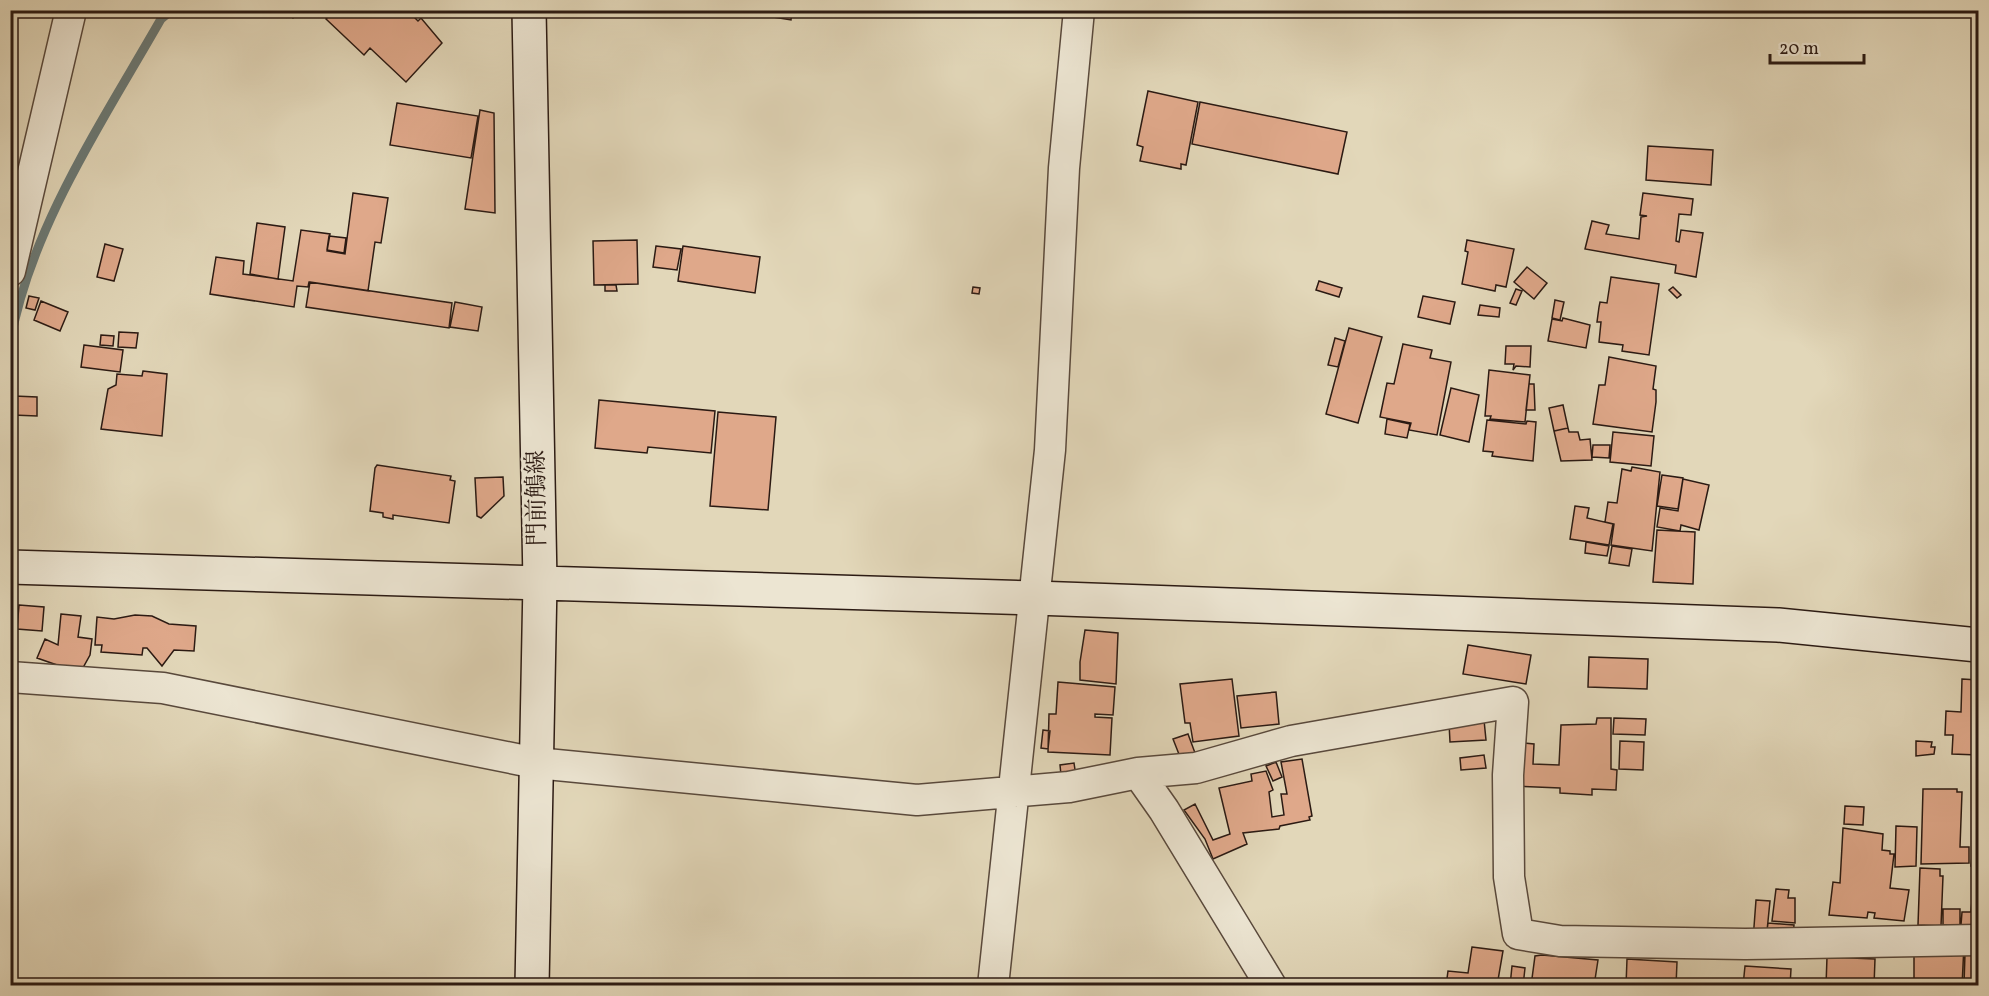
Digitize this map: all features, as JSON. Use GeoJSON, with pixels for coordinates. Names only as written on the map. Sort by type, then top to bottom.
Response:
{"type":"FeatureCollection","features":[{"type":"Feature","properties":{"kind":"street"},"geometry":{"type":"LineString","coordinates":[[10,271],[71,10]]}},
{"type":"Feature","properties":{"kind":"street","name":"門前鵤線"},"geometry":{"type":"LineString","coordinates":[[529,10],[540,582],[532,986]]}},
{"type":"Feature","properties":{"kind":"street"},"geometry":{"type":"LineString","coordinates":[[993,986],[1050,450],[1064,168],[1079,10]]}},
{"type":"Feature","properties":{"kind":"street"},"geometry":{"type":"LineString","coordinates":[[10,567],[1035,598],[1778,625],[1978,645]]}},
{"type":"Feature","properties":{"kind":"street"},"geometry":{"type":"LineString","coordinates":[[10,677],[164,688],[537,763],[917,800],[1069,787],[1138,773],[1197,768],[1291,741],[1513,702],[1508,775],[1509,878],[1518,934],[1560,941],[1745,944],[1978,940]]}},
{"type":"Feature","properties":{"kind":"street"},"geometry":{"type":"LineString","coordinates":[[1138,773],[1164,810],[1271,986]]}},
{"type":"Feature","properties":{"kind":"building"},"geometry":{"type":"Polygon","coordinates":[[[283,10],[302,10],[293,18],[290,14],[287,17],[283,10]]]}},
{"type":"Feature","properties":{"kind":"building"},"geometry":{"type":"Polygon","coordinates":[[[334,10],[422,10],[415,18],[418,21],[421,18],[442,43],[406,82],[370,48],[364,55],[326,19],[334,10]]]}},
{"type":"Feature","properties":{"kind":"building"},"geometry":{"type":"Polygon","coordinates":[[[729,10],[792,10],[791,20],[729,10]]]}},
{"type":"Feature","properties":{"kind":"building"},"geometry":{"type":"Polygon","coordinates":[[[1148,91],[1198,102],[1186,165],[1181,164],[1181,169],[1140,161],[1143,147],[1137,145],[1148,91]]]}},
{"type":"Feature","properties":{"kind":"building"},"geometry":{"type":"Polygon","coordinates":[[[1200,102],[1347,132],[1338,174],[1192,144],[1200,102]]]}},
{"type":"Feature","properties":{"kind":"building"},"geometry":{"type":"Polygon","coordinates":[[[397,103],[478,116],[471,158],[390,145],[397,103]]]}},
{"type":"Feature","properties":{"kind":"building"},"geometry":{"type":"Polygon","coordinates":[[[480,110],[494,113],[495,213],[465,209],[480,110]]]}},
{"type":"Feature","properties":{"kind":"building"},"geometry":{"type":"Polygon","coordinates":[[[1648,146],[1713,150],[1711,185],[1646,180],[1648,146]]]}},
{"type":"Feature","properties":{"kind":"building"},"geometry":{"type":"Polygon","coordinates":[[[10,173],[15,174],[10,193],[10,173]]]}},
{"type":"Feature","properties":{"kind":"building"},"geometry":{"type":"Polygon","coordinates":[[[353,193],[388,198],[381,243],[375,242],[368,291],[309,282],[308,287],[297,286],[294,307],[210,294],[216,257],[244,261],[243,274],[293,281],[301,230],[330,234],[327,251],[345,254],[353,193]]]}},
{"type":"Feature","properties":{"kind":"building"},"geometry":{"type":"Polygon","coordinates":[[[1643,193],[1693,199],[1691,215],[1679,214],[1676,241],[1679,242],[1681,230],[1703,233],[1696,277],[1675,273],[1676,265],[1585,249],[1592,221],[1609,225],[1606,234],[1639,239],[1641,217],[1647,216],[1640,215],[1643,193]]]}},
{"type":"Feature","properties":{"kind":"building"},"geometry":{"type":"Polygon","coordinates":[[[257,223],[285,227],[278,279],[250,274],[257,223]]]}},
{"type":"Feature","properties":{"kind":"building"},"geometry":{"type":"Polygon","coordinates":[[[329,236],[346,238],[344,253],[327,250],[329,236]]]}},
{"type":"Feature","properties":{"kind":"building"},"geometry":{"type":"Polygon","coordinates":[[[637,240],[638,284],[594,285],[593,241],[637,240]]]}},
{"type":"Feature","properties":{"kind":"building"},"geometry":{"type":"Polygon","coordinates":[[[1467,240],[1514,249],[1506,287],[1496,285],[1495,291],[1462,284],[1468,252],[1465,251],[1467,240]]]}},
{"type":"Feature","properties":{"kind":"building"},"geometry":{"type":"Polygon","coordinates":[[[105,244],[123,249],[114,281],[97,277],[105,244]]]}},
{"type":"Feature","properties":{"kind":"building"},"geometry":{"type":"Polygon","coordinates":[[[656,246],[681,249],[677,270],[653,267],[656,246]]]}},
{"type":"Feature","properties":{"kind":"building"},"geometry":{"type":"Polygon","coordinates":[[[683,246],[760,257],[755,293],[678,281],[683,246]]]}},
{"type":"Feature","properties":{"kind":"building"},"geometry":{"type":"Polygon","coordinates":[[[1527,267],[1547,283],[1534,299],[1514,282],[1527,267]]]}},
{"type":"Feature","properties":{"kind":"building"},"geometry":{"type":"Polygon","coordinates":[[[1611,277],[1659,284],[1649,355],[1622,351],[1623,345],[1599,342],[1601,322],[1597,322],[1599,307],[1600,302],[1607,303],[1611,277]]]}},
{"type":"Feature","properties":{"kind":"building"},"geometry":{"type":"Polygon","coordinates":[[[1319,281],[1342,288],[1339,297],[1316,290],[1319,281]]]}},
{"type":"Feature","properties":{"kind":"building"},"geometry":{"type":"Polygon","coordinates":[[[310,282],[452,303],[449,328],[306,307],[310,282]]]}},
{"type":"Feature","properties":{"kind":"building"},"geometry":{"type":"Polygon","coordinates":[[[605,285],[616,285],[617,291],[605,291],[605,285]]]}},
{"type":"Feature","properties":{"kind":"building"},"geometry":{"type":"Polygon","coordinates":[[[973,287],[980,288],[979,294],[972,293],[973,287]]]}},
{"type":"Feature","properties":{"kind":"building"},"geometry":{"type":"Polygon","coordinates":[[[1673,287],[1681,295],[1677,298],[1669,290],[1673,287]]]}},
{"type":"Feature","properties":{"kind":"building"},"geometry":{"type":"Polygon","coordinates":[[[1516,289],[1522,291],[1516,305],[1510,303],[1516,289]]]}},
{"type":"Feature","properties":{"kind":"building"},"geometry":{"type":"Polygon","coordinates":[[[29,296],[39,298],[35,310],[26,308],[29,296]]]}},
{"type":"Feature","properties":{"kind":"building"},"geometry":{"type":"Polygon","coordinates":[[[1423,296],[1455,302],[1450,324],[1418,317],[1423,296]]]}},
{"type":"Feature","properties":{"kind":"building"},"geometry":{"type":"Polygon","coordinates":[[[1555,300],[1564,302],[1560,320],[1552,318],[1555,300]]]}},
{"type":"Feature","properties":{"kind":"building"},"geometry":{"type":"Polygon","coordinates":[[[41,301],[68,312],[60,331],[34,320],[41,301]]]}},
{"type":"Feature","properties":{"kind":"building"},"geometry":{"type":"Polygon","coordinates":[[[455,302],[482,307],[478,331],[450,327],[455,302]]]}},
{"type":"Feature","properties":{"kind":"building"},"geometry":{"type":"Polygon","coordinates":[[[1480,305],[1500,308],[1499,317],[1478,315],[1480,305]]]}},
{"type":"Feature","properties":{"kind":"building"},"geometry":{"type":"Polygon","coordinates":[[[1563,318],[1590,325],[1586,348],[1548,341],[1552,319],[1562,321],[1563,318]]]}},
{"type":"Feature","properties":{"kind":"building"},"geometry":{"type":"Polygon","coordinates":[[[1349,328],[1382,337],[1358,423],[1326,414],[1349,328]]]}},
{"type":"Feature","properties":{"kind":"building"},"geometry":{"type":"Polygon","coordinates":[[[119,332],[138,333],[136,348],[118,347],[119,332]]]}},
{"type":"Feature","properties":{"kind":"building"},"geometry":{"type":"Polygon","coordinates":[[[101,335],[114,336],[113,346],[100,345],[101,335]]]}},
{"type":"Feature","properties":{"kind":"building"},"geometry":{"type":"Polygon","coordinates":[[[1335,338],[1345,341],[1338,367],[1328,365],[1335,338]]]}},
{"type":"Feature","properties":{"kind":"building"},"geometry":{"type":"Polygon","coordinates":[[[1403,344],[1432,350],[1430,358],[1451,362],[1437,435],[1409,430],[1411,423],[1380,417],[1387,383],[1394,384],[1403,344]]]}},
{"type":"Feature","properties":{"kind":"building"},"geometry":{"type":"Polygon","coordinates":[[[84,345],[123,350],[120,372],[81,367],[84,345]]]}},
{"type":"Feature","properties":{"kind":"building"},"geometry":{"type":"Polygon","coordinates":[[[1506,346],[1531,346],[1530,367],[1516,366],[1513,370],[1514,364],[1505,364],[1506,346]]]}},
{"type":"Feature","properties":{"kind":"building"},"geometry":{"type":"Polygon","coordinates":[[[1609,357],[1656,366],[1653,389],[1656,390],[1656,402],[1652,432],[1593,424],[1599,385],[1605,385],[1609,357]]]}},
{"type":"Feature","properties":{"kind":"building"},"geometry":{"type":"Polygon","coordinates":[[[1489,370],[1530,375],[1525,422],[1490,419],[1491,416],[1485,416],[1489,370]]]}},
{"type":"Feature","properties":{"kind":"building"},"geometry":{"type":"Polygon","coordinates":[[[143,371],[167,374],[162,436],[101,429],[108,389],[116,385],[117,374],[142,376],[143,371]]]}},
{"type":"Feature","properties":{"kind":"building"},"geometry":{"type":"Polygon","coordinates":[[[1529,384],[1534,384],[1535,410],[1526,410],[1529,384]]]}},
{"type":"Feature","properties":{"kind":"building"},"geometry":{"type":"Polygon","coordinates":[[[1451,388],[1479,395],[1469,442],[1440,435],[1451,388]]]}},
{"type":"Feature","properties":{"kind":"building"},"geometry":{"type":"Polygon","coordinates":[[[14,396],[37,397],[37,416],[13,415],[14,396]]]}},
{"type":"Feature","properties":{"kind":"building"},"geometry":{"type":"Polygon","coordinates":[[[599,400],[715,411],[711,453],[648,447],[647,453],[595,448],[599,400]]]}},
{"type":"Feature","properties":{"kind":"building"},"geometry":{"type":"Polygon","coordinates":[[[1563,405],[1568,428],[1554,431],[1549,408],[1563,405]]]}},
{"type":"Feature","properties":{"kind":"building"},"geometry":{"type":"Polygon","coordinates":[[[718,412],[776,417],[768,510],[710,506],[718,412]]]}},
{"type":"Feature","properties":{"kind":"building"},"geometry":{"type":"Polygon","coordinates":[[[1387,419],[1410,424],[1407,438],[1385,434],[1387,419]]]}},
{"type":"Feature","properties":{"kind":"building"},"geometry":{"type":"Polygon","coordinates":[[[1487,420],[1526,424],[1527,421],[1536,422],[1533,461],[1492,456],[1493,452],[1483,451],[1487,420]]]}},
{"type":"Feature","properties":{"kind":"building"},"geometry":{"type":"Polygon","coordinates":[[[1568,428],[1569,432],[1578,432],[1580,440],[1590,439],[1592,460],[1561,461],[1554,431],[1568,428]]]}},
{"type":"Feature","properties":{"kind":"building"},"geometry":{"type":"Polygon","coordinates":[[[1613,432],[1654,436],[1651,466],[1610,462],[1613,432]]]}},
{"type":"Feature","properties":{"kind":"building"},"geometry":{"type":"Polygon","coordinates":[[[1593,445],[1610,445],[1609,458],[1592,457],[1593,445]]]}},
{"type":"Feature","properties":{"kind":"building"},"geometry":{"type":"Polygon","coordinates":[[[377,465],[451,476],[450,480],[455,481],[449,523],[393,515],[393,519],[383,517],[383,513],[370,511],[377,465]]]}},
{"type":"Feature","properties":{"kind":"building"},"geometry":{"type":"Polygon","coordinates":[[[1632,467],[1660,472],[1652,551],[1611,545],[1614,524],[1605,522],[1608,502],[1617,503],[1622,469],[1631,471],[1632,467]]]}},
{"type":"Feature","properties":{"kind":"building"},"geometry":{"type":"Polygon","coordinates":[[[1662,475],[1683,478],[1678,509],[1657,506],[1662,475]]]}},
{"type":"Feature","properties":{"kind":"building"},"geometry":{"type":"Polygon","coordinates":[[[503,477],[504,496],[481,518],[477,516],[475,478],[503,477]]]}},
{"type":"Feature","properties":{"kind":"building"},"geometry":{"type":"Polygon","coordinates":[[[1683,479],[1709,485],[1699,530],[1681,525],[1680,531],[1657,527],[1660,508],[1678,511],[1683,479]]]}},
{"type":"Feature","properties":{"kind":"building"},"geometry":{"type":"Polygon","coordinates":[[[1575,506],[1589,508],[1587,518],[1613,524],[1609,545],[1570,539],[1575,506]]]}},
{"type":"Feature","properties":{"kind":"building"},"geometry":{"type":"Polygon","coordinates":[[[1657,530],[1695,532],[1693,584],[1653,582],[1657,530]]]}},
{"type":"Feature","properties":{"kind":"building"},"geometry":{"type":"Polygon","coordinates":[[[1586,542],[1609,546],[1607,556],[1585,553],[1586,542]]]}},
{"type":"Feature","properties":{"kind":"building"},"geometry":{"type":"Polygon","coordinates":[[[1612,546],[1632,549],[1629,566],[1609,563],[1612,546]]]}},
{"type":"Feature","properties":{"kind":"building"},"geometry":{"type":"Polygon","coordinates":[[[19,605],[44,607],[42,631],[17,629],[19,605]]]}},
{"type":"Feature","properties":{"kind":"building"},"geometry":{"type":"Polygon","coordinates":[[[61,614],[81,616],[78,637],[92,639],[90,655],[80,673],[37,658],[45,639],[58,645],[61,614]]]}},
{"type":"Feature","properties":{"kind":"building"},"geometry":{"type":"Polygon","coordinates":[[[135,615],[152,616],[169,624],[196,626],[194,651],[174,650],[162,666],[147,648],[143,648],[142,655],[101,652],[102,645],[95,645],[97,617],[114,619],[135,615]]]}},
{"type":"Feature","properties":{"kind":"building"},"geometry":{"type":"Polygon","coordinates":[[[1085,630],[1118,633],[1116,684],[1080,680],[1085,630]]]}},
{"type":"Feature","properties":{"kind":"building"},"geometry":{"type":"Polygon","coordinates":[[[1468,645],[1531,655],[1526,684],[1463,674],[1468,645]]]}},
{"type":"Feature","properties":{"kind":"building"},"geometry":{"type":"Polygon","coordinates":[[[1589,657],[1648,659],[1647,689],[1588,687],[1589,657]]]}},
{"type":"Feature","properties":{"kind":"building"},"geometry":{"type":"Polygon","coordinates":[[[1232,679],[1239,736],[1193,742],[1190,723],[1185,723],[1180,684],[1232,679]]]}},
{"type":"Feature","properties":{"kind":"building"},"geometry":{"type":"Polygon","coordinates":[[[1962,679],[1978,680],[1978,755],[1952,754],[1953,735],[1945,735],[1946,711],[1961,712],[1962,679]]]}},
{"type":"Feature","properties":{"kind":"building"},"geometry":{"type":"Polygon","coordinates":[[[1058,682],[1115,687],[1113,715],[1095,714],[1095,717],[1112,718],[1110,755],[1048,752],[1049,714],[1056,714],[1058,682]]]}},
{"type":"Feature","properties":{"kind":"building"},"geometry":{"type":"Polygon","coordinates":[[[1276,692],[1279,724],[1241,728],[1237,696],[1276,692]]]}},
{"type":"Feature","properties":{"kind":"building"},"geometry":{"type":"Polygon","coordinates":[[[1597,718],[1611,718],[1611,769],[1617,770],[1616,790],[1592,789],[1592,795],[1560,793],[1560,788],[1514,786],[1516,742],[1534,744],[1533,764],[1559,765],[1561,725],[1596,724],[1597,718]]]}},
{"type":"Feature","properties":{"kind":"building"},"geometry":{"type":"Polygon","coordinates":[[[1614,718],[1646,719],[1645,735],[1613,734],[1614,718]]]}},
{"type":"Feature","properties":{"kind":"building"},"geometry":{"type":"Polygon","coordinates":[[[1484,720],[1486,740],[1450,742],[1449,723],[1484,720]]]}},
{"type":"Feature","properties":{"kind":"building"},"geometry":{"type":"Polygon","coordinates":[[[1043,730],[1050,731],[1048,749],[1041,748],[1043,730]]]}},
{"type":"Feature","properties":{"kind":"building"},"geometry":{"type":"Polygon","coordinates":[[[1188,734],[1198,761],[1184,767],[1173,739],[1188,734]]]}},
{"type":"Feature","properties":{"kind":"building"},"geometry":{"type":"Polygon","coordinates":[[[1620,741],[1644,742],[1643,770],[1619,769],[1620,741]]]}},
{"type":"Feature","properties":{"kind":"building"},"geometry":{"type":"Polygon","coordinates":[[[1916,741],[1932,742],[1931,747],[1935,747],[1934,754],[1916,756],[1916,741]]]}},
{"type":"Feature","properties":{"kind":"building"},"geometry":{"type":"Polygon","coordinates":[[[1484,755],[1486,768],[1461,770],[1460,758],[1484,755]]]}},
{"type":"Feature","properties":{"kind":"building"},"geometry":{"type":"Polygon","coordinates":[[[1302,759],[1312,816],[1309,817],[1310,820],[1280,826],[1279,829],[1243,833],[1247,844],[1213,859],[1205,839],[1184,810],[1195,804],[1213,840],[1230,834],[1219,788],[1252,781],[1251,774],[1266,771],[1273,790],[1269,792],[1272,817],[1284,815],[1281,794],[1287,794],[1281,762],[1302,759]]]}},
{"type":"Feature","properties":{"kind":"building"},"geometry":{"type":"Polygon","coordinates":[[[1276,762],[1282,777],[1273,781],[1266,766],[1276,762]]]}},
{"type":"Feature","properties":{"kind":"building"},"geometry":{"type":"Polygon","coordinates":[[[1074,763],[1077,783],[1062,785],[1060,765],[1074,763]]]}},
{"type":"Feature","properties":{"kind":"building"},"geometry":{"type":"Polygon","coordinates":[[[1923,789],[1957,789],[1957,792],[1962,792],[1960,847],[1969,847],[1969,863],[1921,864],[1923,789]]]}},
{"type":"Feature","properties":{"kind":"building"},"geometry":{"type":"Polygon","coordinates":[[[1845,806],[1864,807],[1863,825],[1844,824],[1845,806]]]}},
{"type":"Feature","properties":{"kind":"building"},"geometry":{"type":"Polygon","coordinates":[[[1896,826],[1917,827],[1916,866],[1895,867],[1896,826]]]}},
{"type":"Feature","properties":{"kind":"building"},"geometry":{"type":"Polygon","coordinates":[[[1843,828],[1883,834],[1882,850],[1894,854],[1890,888],[1909,890],[1904,921],[1874,918],[1875,913],[1868,912],[1867,918],[1829,915],[1833,882],[1840,883],[1843,828]]]}},
{"type":"Feature","properties":{"kind":"building"},"geometry":{"type":"Polygon","coordinates":[[[1972,856],[1978,856],[1978,866],[1971,866],[1972,856]]]}},
{"type":"Feature","properties":{"kind":"building"},"geometry":{"type":"Polygon","coordinates":[[[1920,868],[1940,869],[1940,876],[1943,876],[1941,926],[1918,925],[1920,868]]]}},
{"type":"Feature","properties":{"kind":"building"},"geometry":{"type":"Polygon","coordinates":[[[1975,871],[1978,872],[1978,911],[1971,911],[1975,871]]]}},
{"type":"Feature","properties":{"kind":"building"},"geometry":{"type":"Polygon","coordinates":[[[1776,889],[1789,890],[1788,898],[1795,898],[1795,923],[1772,921],[1776,889]]]}},
{"type":"Feature","properties":{"kind":"building"},"geometry":{"type":"Polygon","coordinates":[[[1756,900],[1770,901],[1766,941],[1753,940],[1756,900]]]}},
{"type":"Feature","properties":{"kind":"building"},"geometry":{"type":"Polygon","coordinates":[[[1943,909],[1960,909],[1960,925],[1943,925],[1943,909]]]}},
{"type":"Feature","properties":{"kind":"building"},"geometry":{"type":"Polygon","coordinates":[[[1962,912],[1977,912],[1976,926],[1961,925],[1962,912]]]}},
{"type":"Feature","properties":{"kind":"building"},"geometry":{"type":"Polygon","coordinates":[[[1768,923],[1794,925],[1793,936],[1766,938],[1768,923]]]}},
{"type":"Feature","properties":{"kind":"building"},"geometry":{"type":"Polygon","coordinates":[[[1914,943],[1964,945],[1962,986],[1914,986],[1914,943]]]}},
{"type":"Feature","properties":{"kind":"building"},"geometry":{"type":"Polygon","coordinates":[[[1472,947],[1503,951],[1497,986],[1446,986],[1448,971],[1468,973],[1472,947]]]}},
{"type":"Feature","properties":{"kind":"building"},"geometry":{"type":"Polygon","coordinates":[[[1965,954],[1974,954],[1973,984],[1964,984],[1965,954]]]}},
{"type":"Feature","properties":{"kind":"building"},"geometry":{"type":"Polygon","coordinates":[[[1535,956],[1598,960],[1594,986],[1531,986],[1535,956]]]}},
{"type":"Feature","properties":{"kind":"building"},"geometry":{"type":"Polygon","coordinates":[[[1827,957],[1875,959],[1874,986],[1826,986],[1827,957]]]}},
{"type":"Feature","properties":{"kind":"building"},"geometry":{"type":"Polygon","coordinates":[[[1627,959],[1677,962],[1676,986],[1626,986],[1627,959]]]}},
{"type":"Feature","properties":{"kind":"building"},"geometry":{"type":"Polygon","coordinates":[[[1512,966],[1525,968],[1523,986],[1510,986],[1512,966]]]}},
{"type":"Feature","properties":{"kind":"building"},"geometry":{"type":"Polygon","coordinates":[[[1745,966],[1791,969],[1790,986],[1743,986],[1745,966]]]}},
{"type":"Feature","properties":{"kind":"waterway"},"geometry":{"type":"LineString","coordinates":[[10,343],[20,300],[34,258],[52,216],[93,135],[161,19],[172,10]]}}]}
